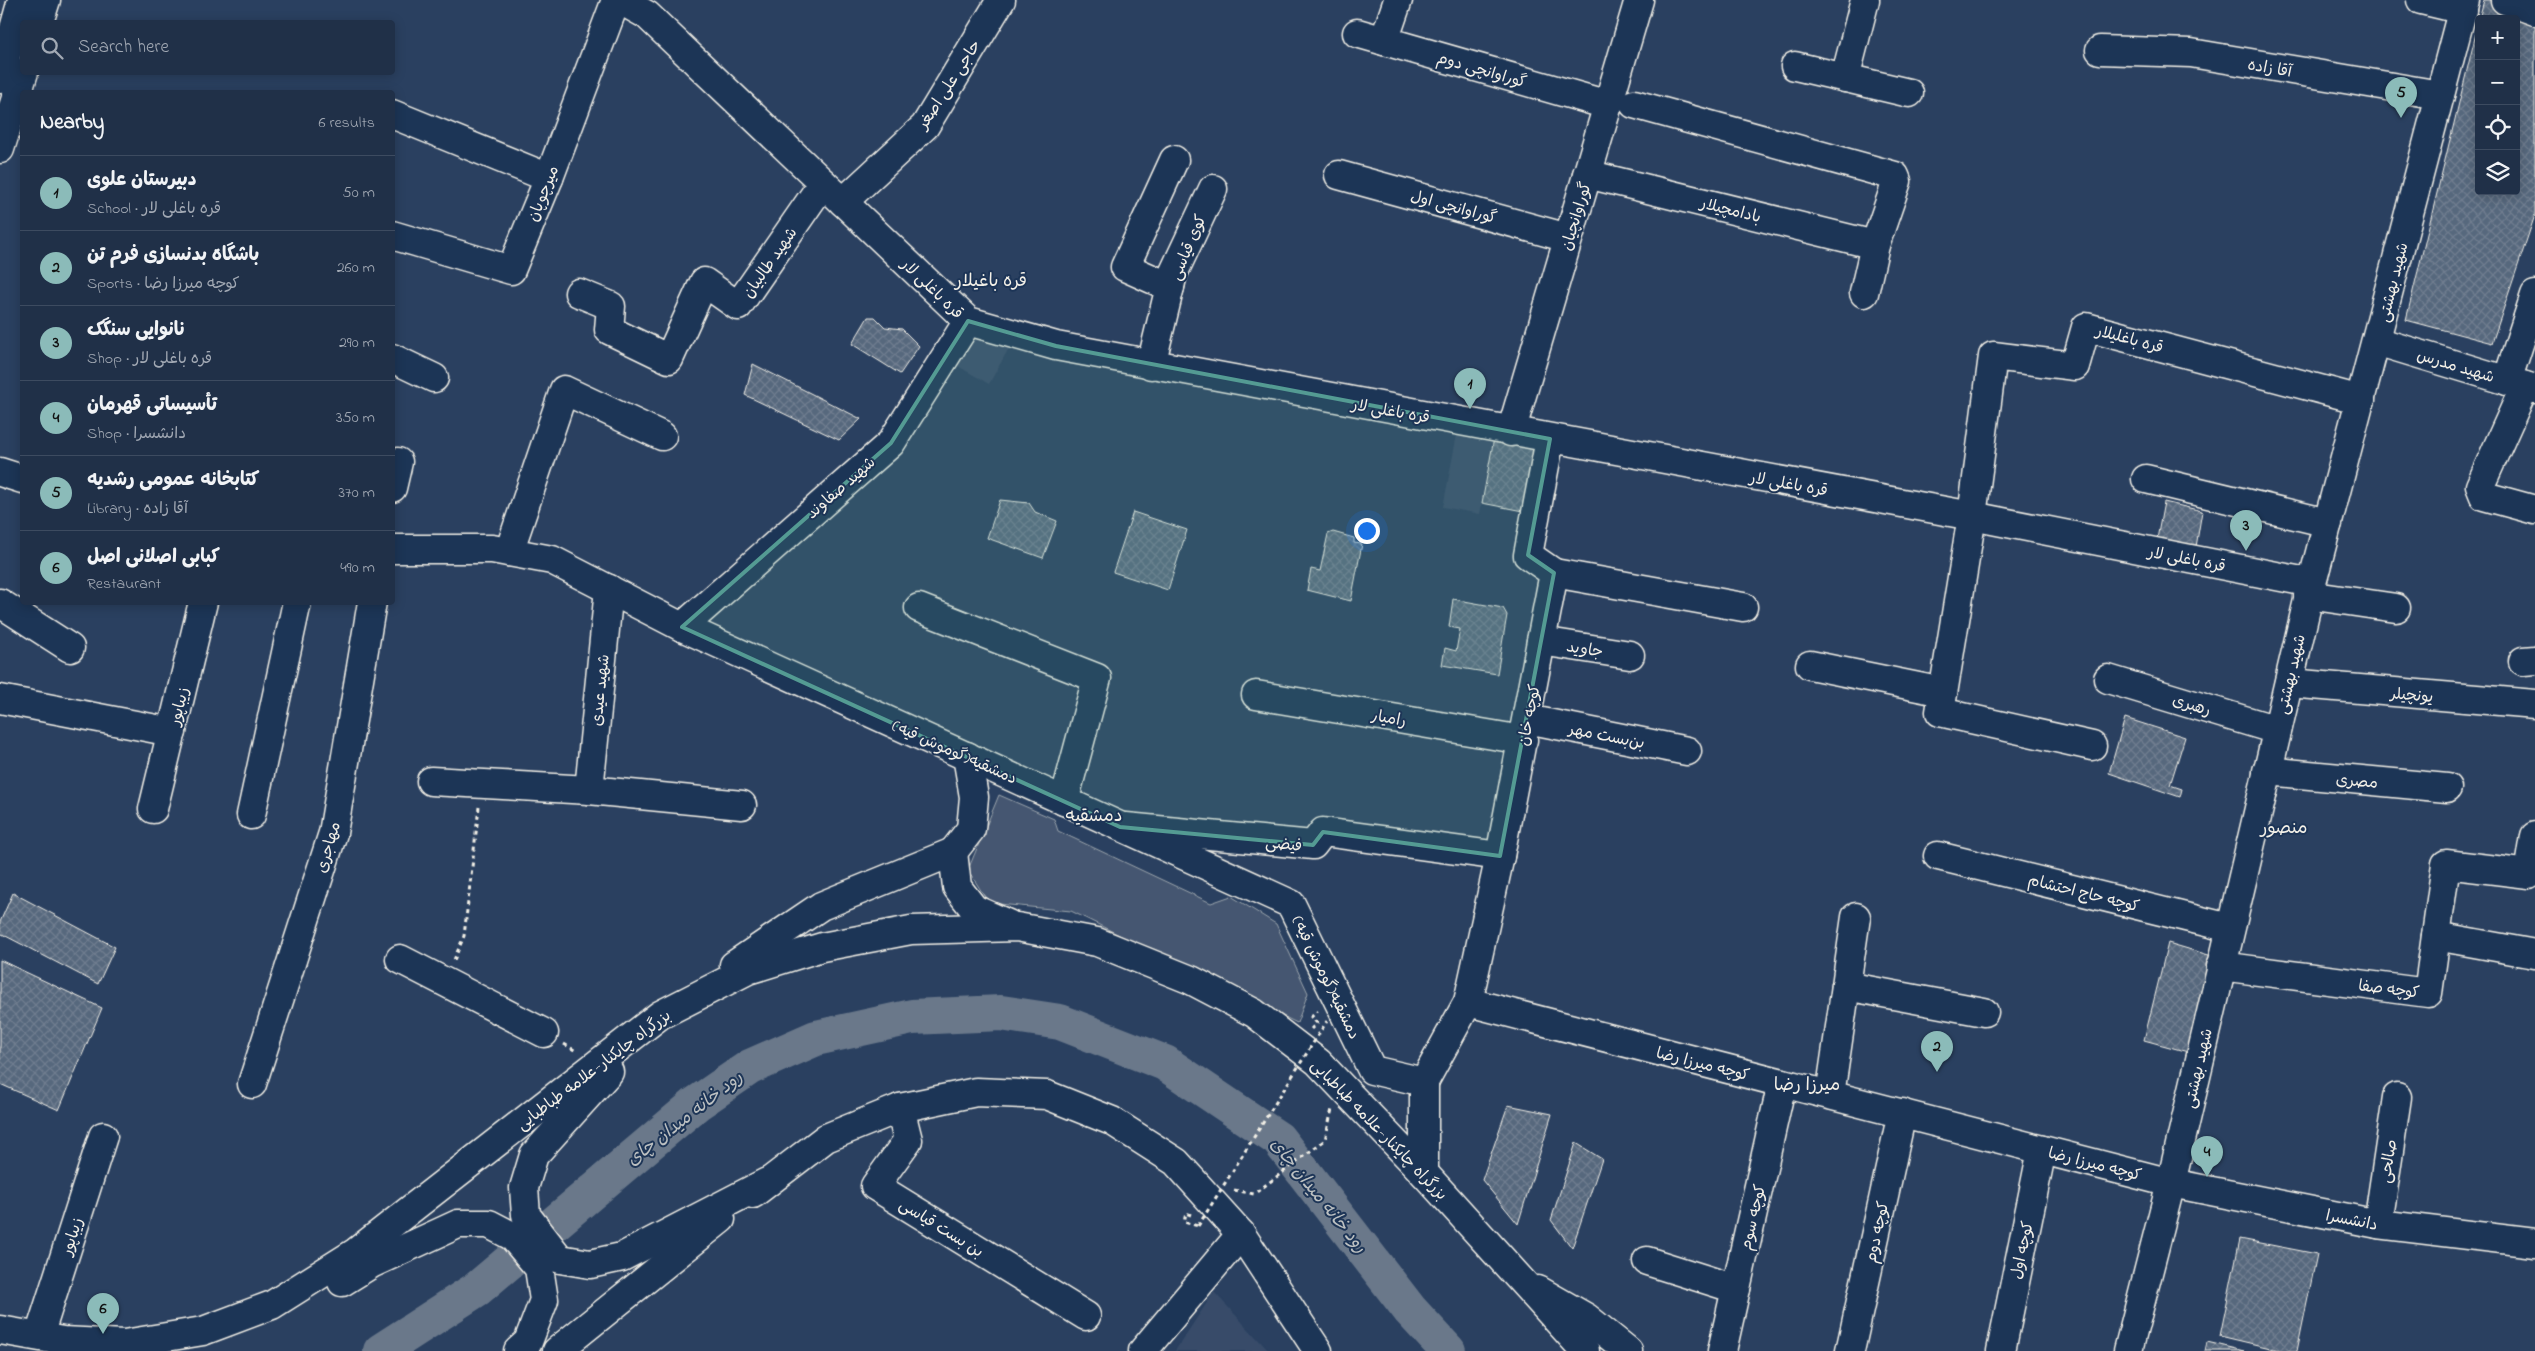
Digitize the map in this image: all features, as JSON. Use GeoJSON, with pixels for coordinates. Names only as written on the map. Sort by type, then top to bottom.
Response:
{"type":"FeatureCollection","features":[{"type":"Feature","properties":{"kind":"main road"},"geometry":{"type":"LineString","coordinates":[[0,78],[22,0]]}},
{"type":"Feature","properties":{"kind":"main road"},"geometry":{"type":"LineString","coordinates":[[40,20],[46,0]]}},
{"type":"Feature","properties":{"kind":"main road","name":"میرچوپان"},"geometry":{"type":"LineString","coordinates":[[395,236],[511,270],[549,178],[616,0]]}},
{"type":"Feature","properties":{"kind":"main road","name":"قره باغلی لار"},"geometry":{"type":"LineString","coordinates":[[620,0],[652,8],[823,183],[968,321],[1056,346],[1511,432],[1972,516],[2396,608]]}},
{"type":"Feature","properties":{"kind":"main road","name":"حاجی علی اصغر"},"geometry":{"type":"LineString","coordinates":[[843,202],[924,126],[1001,0]]}},
{"type":"Feature","properties":{"kind":"main road"},"geometry":{"type":"LineString","coordinates":[[1384,41],[1398,0]]}},
{"type":"Feature","properties":{"kind":"main road","name":"گوراوانچیان"},"geometry":{"type":"LineString","coordinates":[[1511,432],[1639,0]]}},
{"type":"Feature","properties":{"kind":"main road"},"geometry":{"type":"LineString","coordinates":[[1845,78],[1865,0]]}},
{"type":"Feature","properties":{"kind":"main road"},"geometry":{"type":"LineString","coordinates":[[2421,0],[2464,5]]}},
{"type":"Feature","properties":{"kind":"main road"},"geometry":{"type":"LineString","coordinates":[[2505,0],[2535,11]]}},
{"type":"Feature","properties":{"kind":"main road","name":"شهید بهشتى"},"geometry":{"type":"LineString","coordinates":[[2128,1351],[2171,1183],[2310,589],[2464,5]]}},
{"type":"Feature","properties":{"kind":"main road","name":"گوراوانچی دوم"},"geometry":{"type":"LineString","coordinates":[[1357,33],[1608,105]]}},
{"type":"Feature","properties":{"kind":"main road","name":"آقا زاده"},"geometry":{"type":"LineString","coordinates":[[2100,50],[2191,53],[2440,95]]}},
{"type":"Feature","properties":{"kind":"main road"},"geometry":{"type":"LineString","coordinates":[[1794,66],[1909,93]]}},
{"type":"Feature","properties":{"kind":"main road"},"geometry":{"type":"LineString","coordinates":[[21,90],[24,75]]}},
{"type":"Feature","properties":{"kind":"main road"},"geometry":{"type":"LineString","coordinates":[[1634,104],[1896,176],[1897,181],[1875,244],[1864,293]]}},
{"type":"Feature","properties":{"kind":"main road"},"geometry":{"type":"LineString","coordinates":[[0,149],[18,108]]}},
{"type":"Feature","properties":{"kind":"main road"},"geometry":{"type":"LineString","coordinates":[[395,115],[549,178]]}},
{"type":"Feature","properties":{"kind":"main road"},"geometry":{"type":"LineString","coordinates":[[1170,287],[1125,266],[1174,160]]}},
{"type":"Feature","properties":{"kind":"main road","name":"بادامچیلار"},"geometry":{"type":"LineString","coordinates":[[1587,174],[1875,244]]}},
{"type":"Feature","properties":{"kind":"main road","name":"گوراوانچی اول"},"geometry":{"type":"LineString","coordinates":[[1339,175],[1568,238]]}},
{"type":"Feature","properties":{"kind":"main road","name":"شهید طالبیان"},"geometry":{"type":"LineString","coordinates":[[579,293],[611,306],[609,330],[669,358],[704,282],[738,306],[823,183]]}},
{"type":"Feature","properties":{"kind":"main road","name":"کوی قیاسی"},"geometry":{"type":"LineString","coordinates":[[1151,365],[1173,274],[1213,189]]}},
{"type":"Feature","properties":{"kind":"main road"},"geometry":{"type":"LineString","coordinates":[[2535,295],[2522,385],[2480,486],[2484,496],[2535,510]]}},
{"type":"Feature","properties":{"kind":"main road","name":"شهید صفاوند"},"geometry":{"type":"LineString","coordinates":[[682,627],[891,443],[968,321]]}},
{"type":"Feature","properties":{"kind":"main road","name":"قره باغلیلار"},"geometry":{"type":"LineString","coordinates":[[1972,516],[1993,356],[2075,366],[2086,327],[2361,400]]}},
{"type":"Feature","properties":{"kind":"main road","name":"شهید مدرس"},"geometry":{"type":"LineString","coordinates":[[2376,341],[2522,385]]}},
{"type":"Feature","properties":{"kind":"main road"},"geometry":{"type":"LineString","coordinates":[[395,359],[434,378]]}},
{"type":"Feature","properties":{"kind":"main road"},"geometry":{"type":"LineString","coordinates":[[509,552],[564,390],[662,436]]}},
{"type":"Feature","properties":{"kind":"main road"},"geometry":{"type":"LineString","coordinates":[[1550,439],[1528,555],[1554,573],[1743,606]]}},
{"type":"Feature","properties":{"kind":"main road"},"geometry":{"type":"LineString","coordinates":[[395,475],[398,462]]}},
{"type":"Feature","properties":{"kind":"main road"},"geometry":{"type":"LineString","coordinates":[[0,472],[20,478]]}},
{"type":"Feature","properties":{"kind":"main road"},"geometry":{"type":"LineString","coordinates":[[2146,479],[2328,522]]}},
{"type":"Feature","properties":{"kind":"main road"},"geometry":{"type":"LineString","coordinates":[[1972,516],[1940,712],[2092,746]]}},
{"type":"Feature","properties":{"kind":"main road","name":"دمشقیه(گوموش قیه)"},"geometry":{"type":"LineString","coordinates":[[395,550],[492,549],[552,560],[682,627],[1291,904],[1372,1070],[1424,1082]]}},
{"type":"Feature","properties":{"kind":"main road","name":"کوچه خان"},"geometry":{"type":"LineString","coordinates":[[1468,1002],[1500,856],[1554,573]]}},
{"type":"Feature","properties":{"kind":"main road","name":"شهید عیدی"},"geometry":{"type":"LineString","coordinates":[[589,790],[609,589]]}},
{"type":"Feature","properties":{"kind":"main road"},"geometry":{"type":"LineString","coordinates":[[0,603],[70,648]]}},
{"type":"Feature","properties":{"kind":"main road","name":"زیباپور"},"geometry":{"type":"LineString","coordinates":[[153,809],[203,605]]}},
{"type":"Feature","properties":{"kind":"main road"},"geometry":{"type":"LineString","coordinates":[[251,815],[296,605]]}},
{"type":"Feature","properties":{"kind":"main road","name":"مهاجری"},"geometry":{"type":"LineString","coordinates":[[252,1084],[333,833],[371,605]]}},
{"type":"Feature","properties":{"kind":"main road"},"geometry":{"type":"LineString","coordinates":[[919,608],[1097,678],[1064,801]]}},
{"type":"Feature","properties":{"kind":"main road","name":"جاوید"},"geometry":{"type":"LineString","coordinates":[[1541,642],[1630,655]]}},
{"type":"Feature","properties":{"kind":"main road"},"geometry":{"type":"LineString","coordinates":[[1810,665],[1943,692]]}},
{"type":"Feature","properties":{"kind":"main road","name":"رهبری"},"geometry":{"type":"LineString","coordinates":[[2108,679],[2277,730]]}},
{"type":"Feature","properties":{"kind":"main road","name":"یونچیلر"},"geometry":{"type":"LineString","coordinates":[[2289,683],[2535,704]]}},
{"type":"Feature","properties":{"kind":"main road","name":"رامیار"},"geometry":{"type":"LineString","coordinates":[[1256,695],[1525,729]]}},
{"type":"Feature","properties":{"kind":"main road"},"geometry":{"type":"LineString","coordinates":[[0,698],[172,732]]}},
{"type":"Feature","properties":{"kind":"main road","name":"بن‌بست مهر"},"geometry":{"type":"LineString","coordinates":[[1525,729],[1687,751]]}},
{"type":"Feature","properties":{"kind":"main road"},"geometry":{"type":"LineString","coordinates":[[767,1182],[622,1257],[590,1264],[560,1259],[526,1216],[524,1188],[534,1154],[660,1015],[821,906],[953,852],[971,828],[974,797],[967,756]]}},
{"type":"Feature","properties":{"kind":"main road","name":"مصری"},"geometry":{"type":"LineString","coordinates":[[2267,771],[2447,788]]}},
{"type":"Feature","properties":{"kind":"main road"},"geometry":{"type":"LineString","coordinates":[[431,781],[589,790],[742,805]]}},
{"type":"Feature","properties":{"kind":"main road","name":"فیضی"},"geometry":{"type":"LineString","coordinates":[[1120,827],[1313,845],[1322,832],[1500,856]]}},
{"type":"Feature","properties":{"kind":"main road","name":"کوچه صفا"},"geometry":{"type":"LineString","coordinates":[[2221,966],[2428,993],[2446,864],[2529,874],[2535,836]]}},
{"type":"Feature","properties":{"kind":"main road"},"geometry":{"type":"LineString","coordinates":[[953,852],[957,887],[974,910],[1017,927]]}},
{"type":"Feature","properties":{"kind":"main road","name":"کوچه حاج احتشام"},"geometry":{"type":"LineString","coordinates":[[1938,856],[2230,928]]}},
{"type":"Feature","properties":{"kind":"main road"},"geometry":{"type":"LineString","coordinates":[[1830,1095],[1856,917]]}},
{"type":"Feature","properties":{"kind":"main road","name":"بزرگراه چایکنار-علامه طباطبایی"},"geometry":{"type":"LineString","coordinates":[[0,1330],[63,1341],[133,1348],[203,1331],[272,1305],[356,1252],[660,1015],[748,970],[822,947],[911,930],[1017,927],[1097,942],[1191,980],[1254,1013],[1318,1062],[1424,1173],[1585,1351]]}},
{"type":"Feature","properties":{"kind":"main road"},"geometry":{"type":"LineString","coordinates":[[2436,936],[2535,954]]}},
{"type":"Feature","properties":{"kind":"main road"},"geometry":{"type":"LineString","coordinates":[[400,959],[544,1034]]}},
{"type":"Feature","properties":{"kind":"main road"},"geometry":{"type":"LineString","coordinates":[[1846,986],[1984,1012]]}},
{"type":"Feature","properties":{"kind":"main road"},"geometry":{"type":"LineString","coordinates":[[1424,1173],[1424,1082],[1468,1002]]}},
{"type":"Feature","properties":{"kind":"main road","name":"کوچه میرزا رضا"},"geometry":{"type":"LineString","coordinates":[[1468,1002],[2171,1183]]}},
{"type":"Feature","properties":{"kind":"main road","name":"کوچه سوم"},"geometry":{"type":"LineString","coordinates":[[1722,1351],[1782,1083]]}},
{"type":"Feature","properties":{"kind":"main road"},"geometry":{"type":"LineString","coordinates":[[557,1351],[767,1182],[826,1138],[900,1108],[976,1092],[1047,1096],[1112,1121],[1176,1162],[1241,1234],[1318,1351]]}},
{"type":"Feature","properties":{"kind":"main road","name":"صالحی"},"geometry":{"type":"LineString","coordinates":[[2378,1224],[2397,1097]]}},
{"type":"Feature","properties":{"kind":"main road","name":"بن بست قیاسی"},"geometry":{"type":"LineString","coordinates":[[900,1108],[908,1140],[876,1186],[1086,1316]]}},
{"type":"Feature","properties":{"kind":"main road","name":"کوچه دوم"},"geometry":{"type":"LineString","coordinates":[[1850,1351],[1902,1113]]}},
{"type":"Feature","properties":{"kind":"main road","name":"زیباپور"},"geometry":{"type":"LineString","coordinates":[[39,1336],[103,1136]]}},
{"type":"Feature","properties":{"kind":"main road","name":"کوچه اول"},"geometry":{"type":"LineString","coordinates":[[2000,1351],[2042,1150]]}},
{"type":"Feature","properties":{"kind":"main road","name":"دانشسرا"},"geometry":{"type":"LineString","coordinates":[[2171,1183],[2378,1224],[2535,1243]]}},
{"type":"Feature","properties":{"kind":"main road"},"geometry":{"type":"LineString","coordinates":[[180,1351],[201,1348],[300,1308],[371,1264],[458,1224],[489,1224],[512,1236],[539,1268],[544,1300],[523,1346]]}},
{"type":"Feature","properties":{"kind":"main road"},"geometry":{"type":"LineString","coordinates":[[1143,1351],[1241,1234]]}},
{"type":"Feature","properties":{"kind":"main road"},"geometry":{"type":"LineString","coordinates":[[1647,1261],[1736,1289]]}},
{"type":"Feature","properties":{"kind":"main road"},"geometry":{"type":"LineString","coordinates":[[1519,1278],[1587,1318],[1628,1351]]}},
{"type":"Feature","properties":{"kind":"path"},"geometry":{"type":"LineString","coordinates":[[446,983],[464,936],[482,784]]}},
{"type":"Feature","properties":{"kind":"path"},"geometry":{"type":"LineString","coordinates":[[1197,1216],[1186,1213],[1184,1222],[1198,1226],[1327,1021]]}},
{"type":"Feature","properties":{"kind":"path"},"geometry":{"type":"LineString","coordinates":[[544,1034],[598,1064]]}},
{"type":"Feature","properties":{"kind":"path"},"geometry":{"type":"LineString","coordinates":[[1254,1194],[1325,1140]]}},
{"type":"Feature","properties":{"kind":"highlighted area"},"geometry":{"type":"Polygon","coordinates":[[[968,321],[1056,346],[1550,439],[1528,555],[1554,573],[1500,856],[1323,832],[1313,845],[1120,827],[682,627],[891,443],[968,321]]]}},
{"type":"Feature","properties":{"kind":"shaded area"},"geometry":{"type":"Polygon","coordinates":[[[971,332],[1009,348],[989,384],[951,362],[971,332]]]}},
{"type":"Feature","properties":{"kind":"shaded area"},"geometry":{"type":"Polygon","coordinates":[[[1458,429],[1494,438],[1480,514],[1443,507],[1458,429]]]}},
{"type":"Feature","properties":{"kind":"shaded area"},"geometry":{"type":"Polygon","coordinates":[[[999,795],[1054,819],[1058,831],[1211,903],[1231,896],[1276,924],[1308,993],[1297,1023],[1071,911],[989,903],[968,870],[999,795]]]}},
{"type":"Feature","properties":{"kind":"shaded area"},"geometry":{"type":"Polygon","coordinates":[[[1214,1292],[1269,1351],[1175,1351],[1214,1292]]]}},
{"type":"Feature","properties":{"kind":"building"},"geometry":{"type":"Polygon","coordinates":[[[2484,0],[2535,0],[2535,215],[2492,343],[2406,320],[2475,37],[2475,195],[2520,195],[2520,15],[2480,15],[2484,0]]]}},
{"type":"Feature","properties":{"kind":"building"},"geometry":{"type":"Polygon","coordinates":[[[868,317],[875,317],[885,327],[902,329],[919,346],[900,374],[852,344],[868,317]]]}},
{"type":"Feature","properties":{"kind":"building"},"geometry":{"type":"Polygon","coordinates":[[[753,364],[861,419],[839,440],[745,395],[753,364]]]}},
{"type":"Feature","properties":{"kind":"building"},"geometry":{"type":"Polygon","coordinates":[[[1494,438],[1541,447],[1528,512],[1482,503],[1494,438]]]}},
{"type":"Feature","properties":{"kind":"building"},"geometry":{"type":"Polygon","coordinates":[[[1000,500],[1029,503],[1035,512],[1057,521],[1043,558],[987,538],[1000,500]]]}},
{"type":"Feature","properties":{"kind":"building"},"geometry":{"type":"Polygon","coordinates":[[[2164,502],[2202,511],[2196,547],[2157,539],[2164,502]]]}},
{"type":"Feature","properties":{"kind":"building"},"geometry":{"type":"Polygon","coordinates":[[[1133,512],[1187,530],[1168,590],[1113,572],[1133,512]]]}},
{"type":"Feature","properties":{"kind":"building"},"geometry":{"type":"Polygon","coordinates":[[[1333,532],[1354,538],[1354,543],[1362,544],[1351,601],[1307,590],[1311,569],[1320,571],[1328,534],[1333,532]]]}},
{"type":"Feature","properties":{"kind":"building"},"geometry":{"type":"Polygon","coordinates":[[[1453,599],[1503,608],[1507,615],[1497,674],[1442,665],[1445,648],[1456,651],[1460,629],[1449,627],[1453,599]]]}},
{"type":"Feature","properties":{"kind":"building"},"geometry":{"type":"Polygon","coordinates":[[[2125,718],[2185,737],[2170,785],[2182,789],[2180,797],[2109,773],[2125,718]]]}},
{"type":"Feature","properties":{"kind":"building"},"geometry":{"type":"Polygon","coordinates":[[[13,893],[115,947],[98,984],[0,933],[0,922],[13,893]]]}},
{"type":"Feature","properties":{"kind":"building"},"geometry":{"type":"Polygon","coordinates":[[[2168,943],[2212,956],[2188,1052],[2144,1040],[2168,943]]]}},
{"type":"Feature","properties":{"kind":"building"},"geometry":{"type":"Polygon","coordinates":[[[0,960],[102,1008],[59,1110],[0,1084],[0,960]]]}},
{"type":"Feature","properties":{"kind":"building"},"geometry":{"type":"Polygon","coordinates":[[[1508,1105],[1552,1114],[1518,1224],[1482,1180],[1508,1105]]]}},
{"type":"Feature","properties":{"kind":"building"},"geometry":{"type":"Polygon","coordinates":[[[1576,1143],[1602,1159],[1572,1248],[1551,1220],[1576,1143]]]}},
{"type":"Feature","properties":{"kind":"building"},"geometry":{"type":"Polygon","coordinates":[[[2240,1239],[2317,1254],[2297,1351],[2283,1351],[2220,1336],[2240,1239]]]}},
{"type":"Feature","properties":{"kind":"building"},"geometry":{"type":"Polygon","coordinates":[[[2207,1342],[2245,1351],[2205,1351],[2207,1342]]]}},
{"type":"Feature","properties":{"kind":"waterway","name":"رود خانه میدان چای"},"geometry":{"type":"LineString","coordinates":[[381,1351],[477,1289],[696,1104],[750,1067],[816,1038],[912,1017],[1001,1013],[1060,1022],[1165,1063],[1278,1139],[1410,1310],[1448,1351]]}},
{"type":"Feature","properties":{"kind":"place","name":"کتابخانه عمومی رشدیه"},"geometry":{"type":"Point","coordinates":[2401,118]}},
{"type":"Feature","properties":{"kind":"place","name":"دبیرستان علوی"},"geometry":{"type":"Point","coordinates":[1470,409]}},
{"type":"Feature","properties":{"kind":"place","name":"نانوایی سنگک"},"geometry":{"type":"Point","coordinates":[2246,551]}},
{"type":"Feature","properties":{"kind":"place","name":"باشگاه بدنسازی فرم تن"},"geometry":{"type":"Point","coordinates":[1937,1072]}},
{"type":"Feature","properties":{"kind":"place","name":"تأسیساتی قهرمان"},"geometry":{"type":"Point","coordinates":[2207,1177]}},
{"type":"Feature","properties":{"kind":"place","name":"کبابی اصلانی اصل"},"geometry":{"type":"Point","coordinates":[103,1334]}},
{"type":"Feature","properties":{"kind":"district","name":"قره باغیلار"},"geometry":{"type":"Point","coordinates":[991,280]}},
{"type":"Feature","properties":{"kind":"district","name":"دمشقیه"},"geometry":{"type":"Point","coordinates":[1094,815]}},
{"type":"Feature","properties":{"kind":"district","name":"منصور"},"geometry":{"type":"Point","coordinates":[2284,827]}},
{"type":"Feature","properties":{"kind":"district","name":"میرزا رضا"},"geometry":{"type":"Point","coordinates":[1807,1084]}}]}
